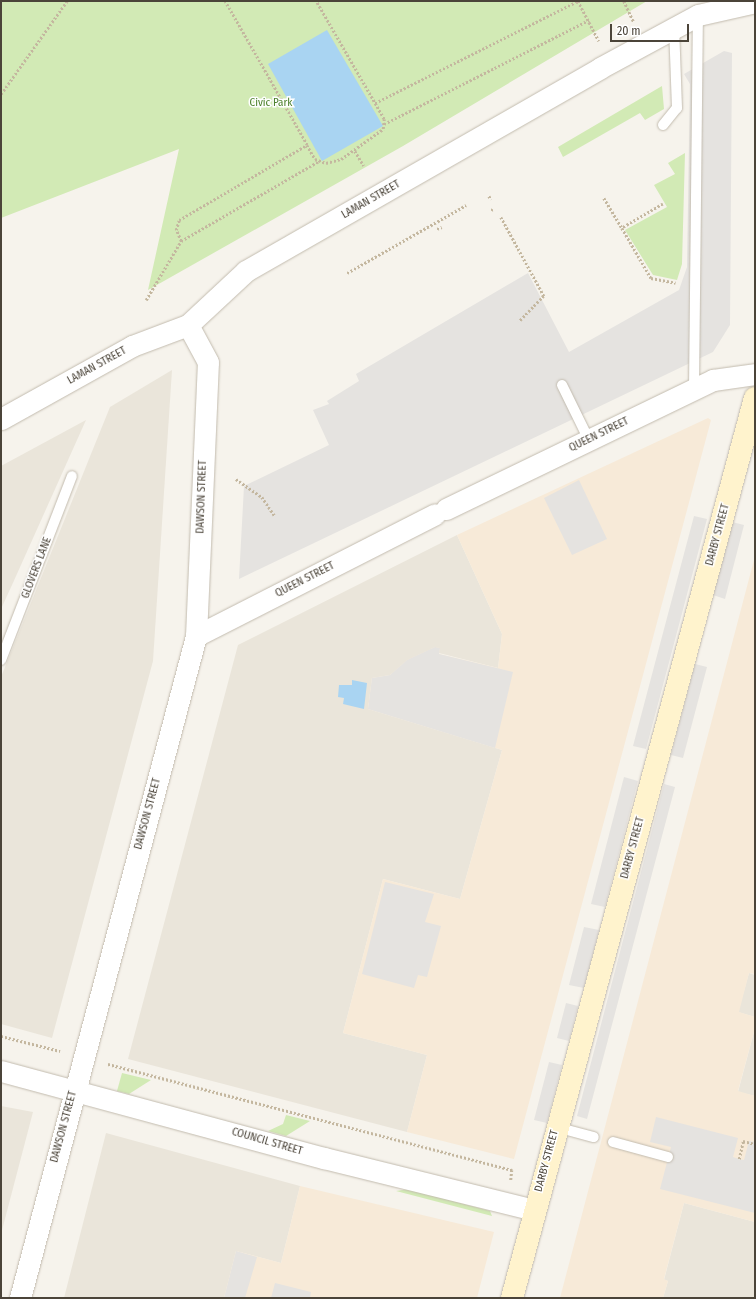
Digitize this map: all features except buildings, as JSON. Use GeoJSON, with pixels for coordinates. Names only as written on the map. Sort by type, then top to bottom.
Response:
{"type":"FeatureCollection","features":[{"type":"Feature","properties":{"kind":"main road","name":"DARBY STREET"},"geometry":{"type":"LineString","coordinates":[[512,1298],[556,1127],[755,398]]}},
{"type":"Feature","properties":{"kind":"street","name":"LAMAN STREET"},"geometry":{"type":"LineString","coordinates":[[1,419],[132,346],[188,326],[246,271],[674,28],[698,15],[755,2]]}},
{"type":"Feature","properties":{"kind":"street","name":"DAWSON STREET"},"geometry":{"type":"LineString","coordinates":[[20,1298],[196,636],[208,362],[188,326]]}},
{"type":"Feature","properties":{"kind":"street","name":"QUEEN STREET"},"geometry":{"type":"LineString","coordinates":[[196,636],[441,511],[713,380],[755,374]]}},
{"type":"Feature","properties":{"kind":"street","name":"COUNCIL STREET"},"geometry":{"type":"LineString","coordinates":[[1,1071],[534,1210]]}},
{"type":"Feature","properties":{"kind":"lane"},"geometry":{"type":"LineString","coordinates":[[694,389],[698,15]]}},
{"type":"Feature","properties":{"kind":"lane"},"geometry":{"type":"LineString","coordinates":[[663,125],[677,108],[674,28]]}},
{"type":"Feature","properties":{"kind":"lane"},"geometry":{"type":"LineString","coordinates":[[562,385],[588,440]]}},
{"type":"Feature","properties":{"kind":"lane","name":"GLOVERS LANE"},"geometry":{"type":"LineString","coordinates":[[1,660],[72,476]]}},
{"type":"Feature","properties":{"kind":"lane"},"geometry":{"type":"LineString","coordinates":[[556,1127],[594,1137]]}},
{"type":"Feature","properties":{"kind":"lane"},"geometry":{"type":"LineString","coordinates":[[613,1142],[668,1157]]}},
{"type":"Feature","properties":{"kind":"path"},"geometry":{"type":"LineString","coordinates":[[1,94],[67,1]]}},
{"type":"Feature","properties":{"kind":"path"},"geometry":{"type":"LineString","coordinates":[[225,1],[307,145],[320,161]]}},
{"type":"Feature","properties":{"kind":"path"},"geometry":{"type":"LineString","coordinates":[[146,300],[181,241],[320,161],[341,159],[355,151],[383,129],[383,124],[375,103],[316,1]]}},
{"type":"Feature","properties":{"kind":"path"},"geometry":{"type":"LineString","coordinates":[[375,103],[578,1],[599,42]]}},
{"type":"Feature","properties":{"kind":"path"},"geometry":{"type":"LineString","coordinates":[[624,1],[634,23]]}},
{"type":"Feature","properties":{"kind":"path"},"geometry":{"type":"LineString","coordinates":[[383,124],[589,20]]}},
{"type":"Feature","properties":{"kind":"path"},"geometry":{"type":"LineString","coordinates":[[181,241],[176,230],[179,220],[307,145]]}},
{"type":"Feature","properties":{"kind":"path"},"geometry":{"type":"LineString","coordinates":[[355,151],[364,166]]}},
{"type":"Feature","properties":{"kind":"path"},"geometry":{"type":"LineString","coordinates":[[604,198],[651,278],[678,283],[681,276]]}},
{"type":"Feature","properties":{"kind":"path"},"geometry":{"type":"LineString","coordinates":[[622,228],[663,204]]}},
{"type":"Feature","properties":{"kind":"path"},"geometry":{"type":"LineString","coordinates":[[347,273],[466,205]]}},
{"type":"Feature","properties":{"kind":"path"},"geometry":{"type":"LineString","coordinates":[[501,217],[544,296],[519,322]]}},
{"type":"Feature","properties":{"kind":"path"},"geometry":{"type":"LineString","coordinates":[[437,229],[442,227]]}},
{"type":"Feature","properties":{"kind":"path"},"geometry":{"type":"LineString","coordinates":[[412,230],[414,234]]}},
{"type":"Feature","properties":{"kind":"path"},"geometry":{"type":"LineString","coordinates":[[394,240],[396,245]]}},
{"type":"Feature","properties":{"kind":"path"},"geometry":{"type":"LineString","coordinates":[[236,479],[262,497],[275,516]]}},
{"type":"Feature","properties":{"kind":"path"},"geometry":{"type":"LineString","coordinates":[[1,1036],[54,1050]]}},
{"type":"Feature","properties":{"kind":"path"},"geometry":{"type":"LineString","coordinates":[[119,1066],[512,1170]]}},
{"type":"Feature","properties":{"kind":"path"},"geometry":{"type":"LineString","coordinates":[[739,1159],[743,1141],[755,1144]]}},
{"type":"Feature","properties":{"kind":"shaded area"},"geometry":{"type":"Polygon","coordinates":[[[724,51],[732,53],[730,325],[713,352],[239,579],[244,486],[329,445],[313,410],[329,404],[327,401],[359,381],[356,374],[528,273],[569,352],[679,290],[687,267],[690,84],[684,74],[724,51]]]}},
{"type":"Feature","properties":{"kind":"shaded area"},"geometry":{"type":"Polygon","coordinates":[[[172,370],[153,661],[52,1038],[1,1024],[1,677],[110,407],[172,370]]]}},
{"type":"Feature","properties":{"kind":"shaded area"},"geometry":{"type":"Polygon","coordinates":[[[708,418],[711,420],[514,1159],[407,1132],[427,1055],[343,1033],[383,879],[460,899],[502,750],[368,709],[372,678],[390,675],[407,660],[435,647],[440,648],[439,654],[498,668],[502,634],[457,535],[708,418]]]}},
{"type":"Feature","properties":{"kind":"shaded area"},"geometry":{"type":"Polygon","coordinates":[[[86,420],[12,585],[1,609],[1,466],[86,420]]]}},
{"type":"Feature","properties":{"kind":"shaded area"},"geometry":{"type":"Polygon","coordinates":[[[579,480],[607,539],[572,555],[544,498],[579,480]]]}},
{"type":"Feature","properties":{"kind":"shaded area"},"geometry":{"type":"Polygon","coordinates":[[[694,516],[707,519],[646,749],[633,746],[694,516]]]}},
{"type":"Feature","properties":{"kind":"shaded area"},"geometry":{"type":"Polygon","coordinates":[[[732,522],[744,525],[725,599],[713,595],[732,522]]]}},
{"type":"Feature","properties":{"kind":"shaded area"},"geometry":{"type":"Polygon","coordinates":[[[457,535],[502,634],[498,668],[439,653],[406,663],[390,675],[372,678],[368,709],[502,750],[460,899],[383,879],[343,1033],[427,1055],[407,1132],[128,1059],[238,645],[457,535]]]}},
{"type":"Feature","properties":{"kind":"shaded area"},"geometry":{"type":"Polygon","coordinates":[[[755,556],[755,974],[749,973],[739,1012],[755,1017],[755,1028],[738,1091],[755,1096],[755,1222],[684,1203],[664,1279],[668,1281],[663,1298],[560,1298],[755,556]]]}},
{"type":"Feature","properties":{"kind":"shaded area"},"geometry":{"type":"Polygon","coordinates":[[[435,647],[440,648],[439,654],[513,672],[495,748],[368,709],[372,678],[390,675],[407,660],[435,647]]]}},
{"type":"Feature","properties":{"kind":"shaded area"},"geometry":{"type":"Polygon","coordinates":[[[695,664],[707,667],[683,758],[671,755],[695,664]]]}},
{"type":"Feature","properties":{"kind":"shaded area"},"geometry":{"type":"Polygon","coordinates":[[[624,777],[638,781],[605,907],[591,904],[624,777]]]}},
{"type":"Feature","properties":{"kind":"shaded area"},"geometry":{"type":"Polygon","coordinates":[[[664,784],[675,787],[587,1119],[577,1116],[664,784]]]}},
{"type":"Feature","properties":{"kind":"shaded area"},"geometry":{"type":"Polygon","coordinates":[[[385,882],[434,894],[425,922],[441,926],[427,977],[418,975],[414,988],[362,974],[385,882]]]}},
{"type":"Feature","properties":{"kind":"shaded area"},"geometry":{"type":"Polygon","coordinates":[[[584,927],[599,930],[584,988],[569,985],[584,927]]]}},
{"type":"Feature","properties":{"kind":"shaded area"},"geometry":{"type":"Polygon","coordinates":[[[749,973],[755,975],[755,1017],[738,1012],[749,973]]]}},
{"type":"Feature","properties":{"kind":"shaded area"},"geometry":{"type":"Polygon","coordinates":[[[566,1003],[578,1006],[569,1041],[557,1038],[566,1003]]]}},
{"type":"Feature","properties":{"kind":"shaded area"},"geometry":{"type":"Polygon","coordinates":[[[755,1028],[755,1096],[738,1092],[755,1028]]]}},
{"type":"Feature","properties":{"kind":"shaded area"},"geometry":{"type":"Polygon","coordinates":[[[549,1062],[562,1065],[547,1123],[534,1120],[549,1062]]]}},
{"type":"Feature","properties":{"kind":"shaded area"},"geometry":{"type":"Polygon","coordinates":[[[1,1106],[33,1112],[1,1234],[1,1106]]]}},
{"type":"Feature","properties":{"kind":"shaded area"},"geometry":{"type":"Polygon","coordinates":[[[656,1117],[738,1138],[733,1157],[739,1159],[744,1160],[749,1141],[755,1142],[755,1213],[660,1189],[671,1147],[650,1142],[656,1117]]]}},
{"type":"Feature","properties":{"kind":"shaded area"},"geometry":{"type":"Polygon","coordinates":[[[106,1133],[300,1186],[281,1263],[236,1251],[224,1298],[64,1298],[106,1133]]]}},
{"type":"Feature","properties":{"kind":"shaded area"},"geometry":{"type":"Polygon","coordinates":[[[300,1186],[494,1232],[477,1298],[224,1298],[236,1251],[281,1263],[300,1186]]]}},
{"type":"Feature","properties":{"kind":"shaded area"},"geometry":{"type":"Polygon","coordinates":[[[684,1203],[755,1222],[755,1298],[663,1298],[668,1281],[664,1280],[684,1203]]]}},
{"type":"Feature","properties":{"kind":"shaded area"},"geometry":{"type":"Polygon","coordinates":[[[236,1251],[257,1257],[245,1298],[224,1298],[236,1251]]]}},
{"type":"Feature","properties":{"kind":"shaded area"},"geometry":{"type":"Polygon","coordinates":[[[275,1283],[311,1292],[310,1298],[271,1298],[275,1283]]]}},
{"type":"Feature","properties":{"kind":"green space","name":"Civic Park"},"geometry":{"type":"Polygon","coordinates":[[[1,1],[647,1],[403,146],[148,290],[179,149],[1,218],[1,1]]]}},
{"type":"Feature","properties":{"kind":"green space"},"geometry":{"type":"Polygon","coordinates":[[[662,86],[664,109],[645,120],[640,113],[563,157],[558,147],[662,86]]]}},
{"type":"Feature","properties":{"kind":"green space"},"geometry":{"type":"Polygon","coordinates":[[[685,153],[682,264],[677,280],[653,275],[625,230],[667,207],[654,185],[675,174],[668,163],[685,153]]]}},
{"type":"Feature","properties":{"kind":"green space"},"geometry":{"type":"Polygon","coordinates":[[[122,1073],[151,1080],[129,1094],[117,1091],[122,1073]]]}},
{"type":"Feature","properties":{"kind":"green space"},"geometry":{"type":"Polygon","coordinates":[[[286,1115],[310,1121],[286,1136],[268,1131],[283,1124],[286,1115]]]}},
{"type":"Feature","properties":{"kind":"green space"},"geometry":{"type":"Polygon","coordinates":[[[409,1189],[490,1211],[492,1216],[396,1191],[409,1189]]]}},
{"type":"Feature","properties":{"kind":"water"},"geometry":{"type":"Polygon","coordinates":[[[327,30],[383,126],[322,161],[268,64],[327,30]]]}},
{"type":"Feature","properties":{"kind":"water"},"geometry":{"type":"Polygon","coordinates":[[[352,680],[367,683],[364,709],[343,704],[344,698],[338,697],[339,685],[352,685],[352,680]]]}}]}
